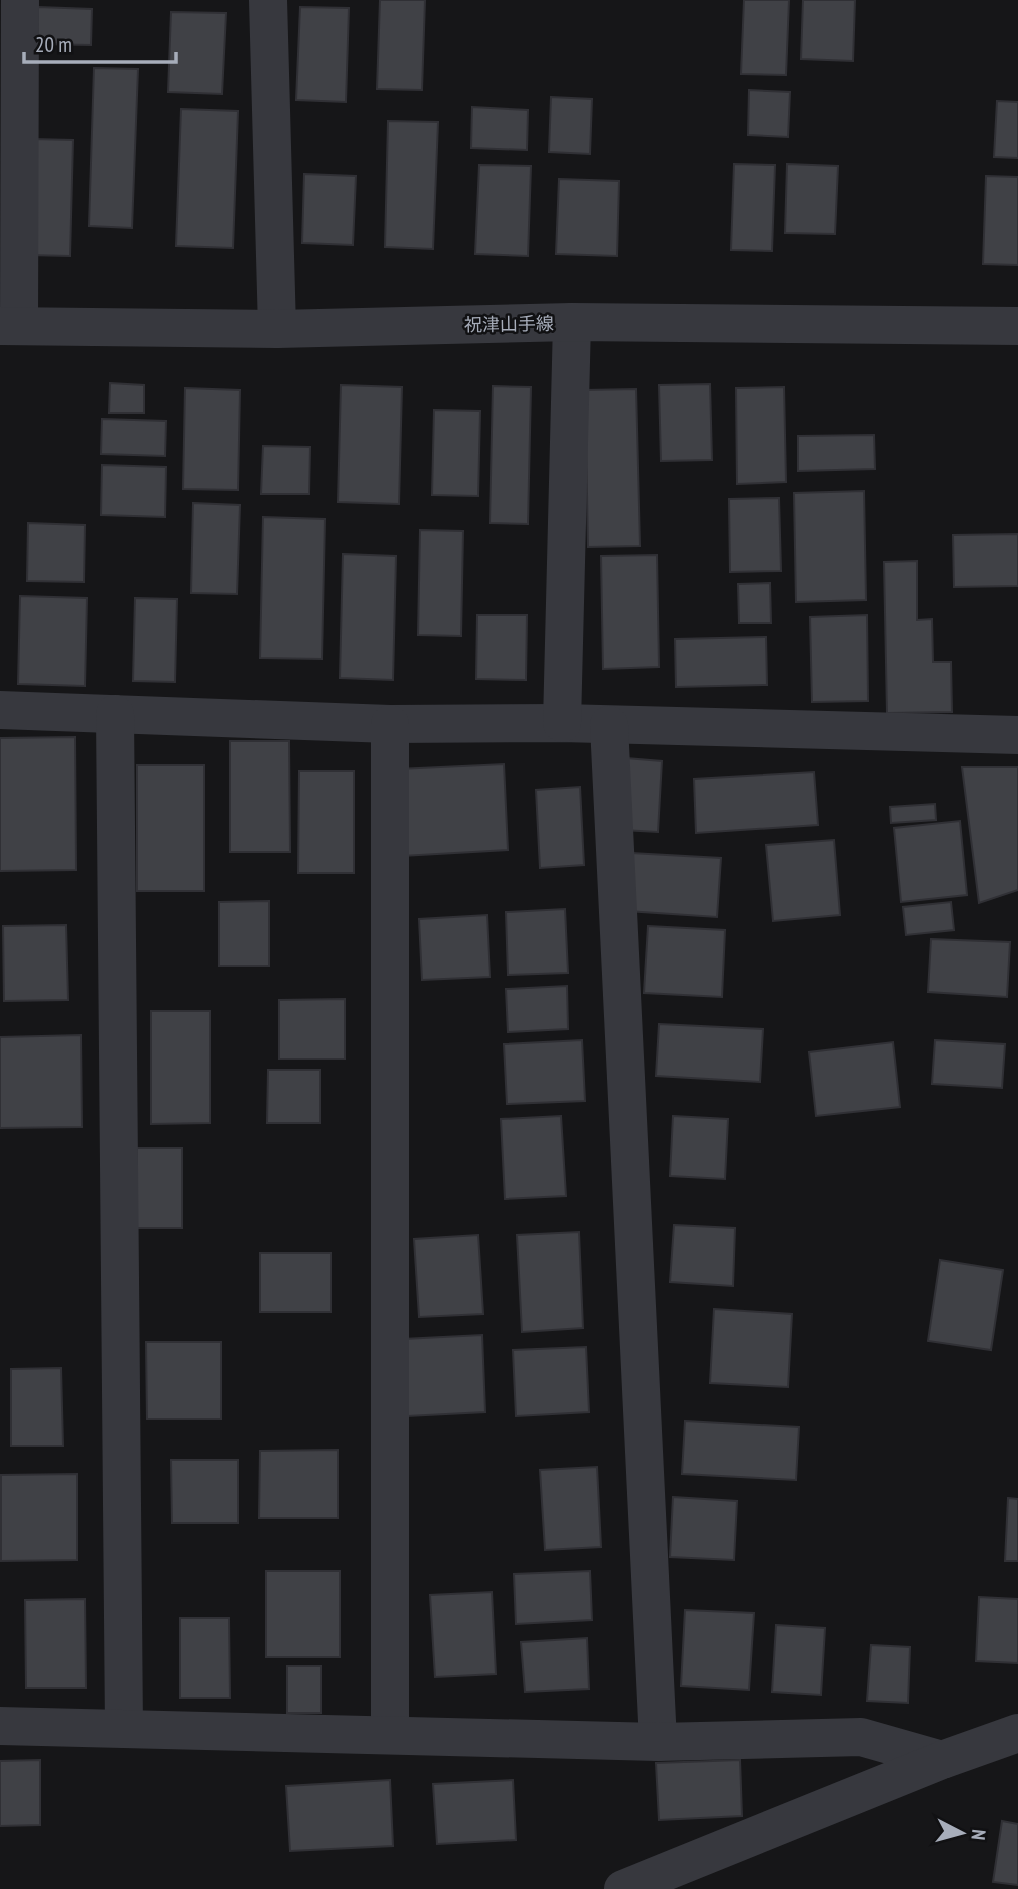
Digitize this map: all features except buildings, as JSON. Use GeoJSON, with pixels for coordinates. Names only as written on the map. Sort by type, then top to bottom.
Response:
{"type":"FeatureCollection","features":[{"type":"Feature","properties":{"kind":"street"},"geometry":{"type":"LineString","coordinates":[[9,326],[20,0]]}},
{"type":"Feature","properties":{"kind":"street"},"geometry":{"type":"LineString","coordinates":[[268,0],[277,329]]}},
{"type":"Feature","properties":{"kind":"street"},"geometry":{"type":"LineString","coordinates":[[562,723],[572,322]]}},
{"type":"Feature","properties":{"kind":"street","name":"祝津山手線"},"geometry":{"type":"LineString","coordinates":[[9,326],[277,329],[572,322],[1018,326]]}},
{"type":"Feature","properties":{"kind":"street"},"geometry":{"type":"LineString","coordinates":[[0,710],[390,724],[562,723],[1018,735]]}},
{"type":"Feature","properties":{"kind":"street"},"geometry":{"type":"LineString","coordinates":[[115,714],[124,1729]]}},
{"type":"Feature","properties":{"kind":"street"},"geometry":{"type":"LineString","coordinates":[[390,724],[390,1735]]}},
{"type":"Feature","properties":{"kind":"street"},"geometry":{"type":"LineString","coordinates":[[609,725],[658,1742]]}},
{"type":"Feature","properties":{"kind":"street"},"geometry":{"type":"LineString","coordinates":[[0,1726],[658,1742],[861,1737],[942,1760]]}},
{"type":"Feature","properties":{"kind":"street"},"geometry":{"type":"LineString","coordinates":[[647,1885],[942,1760],[1018,1733]]}}]}
